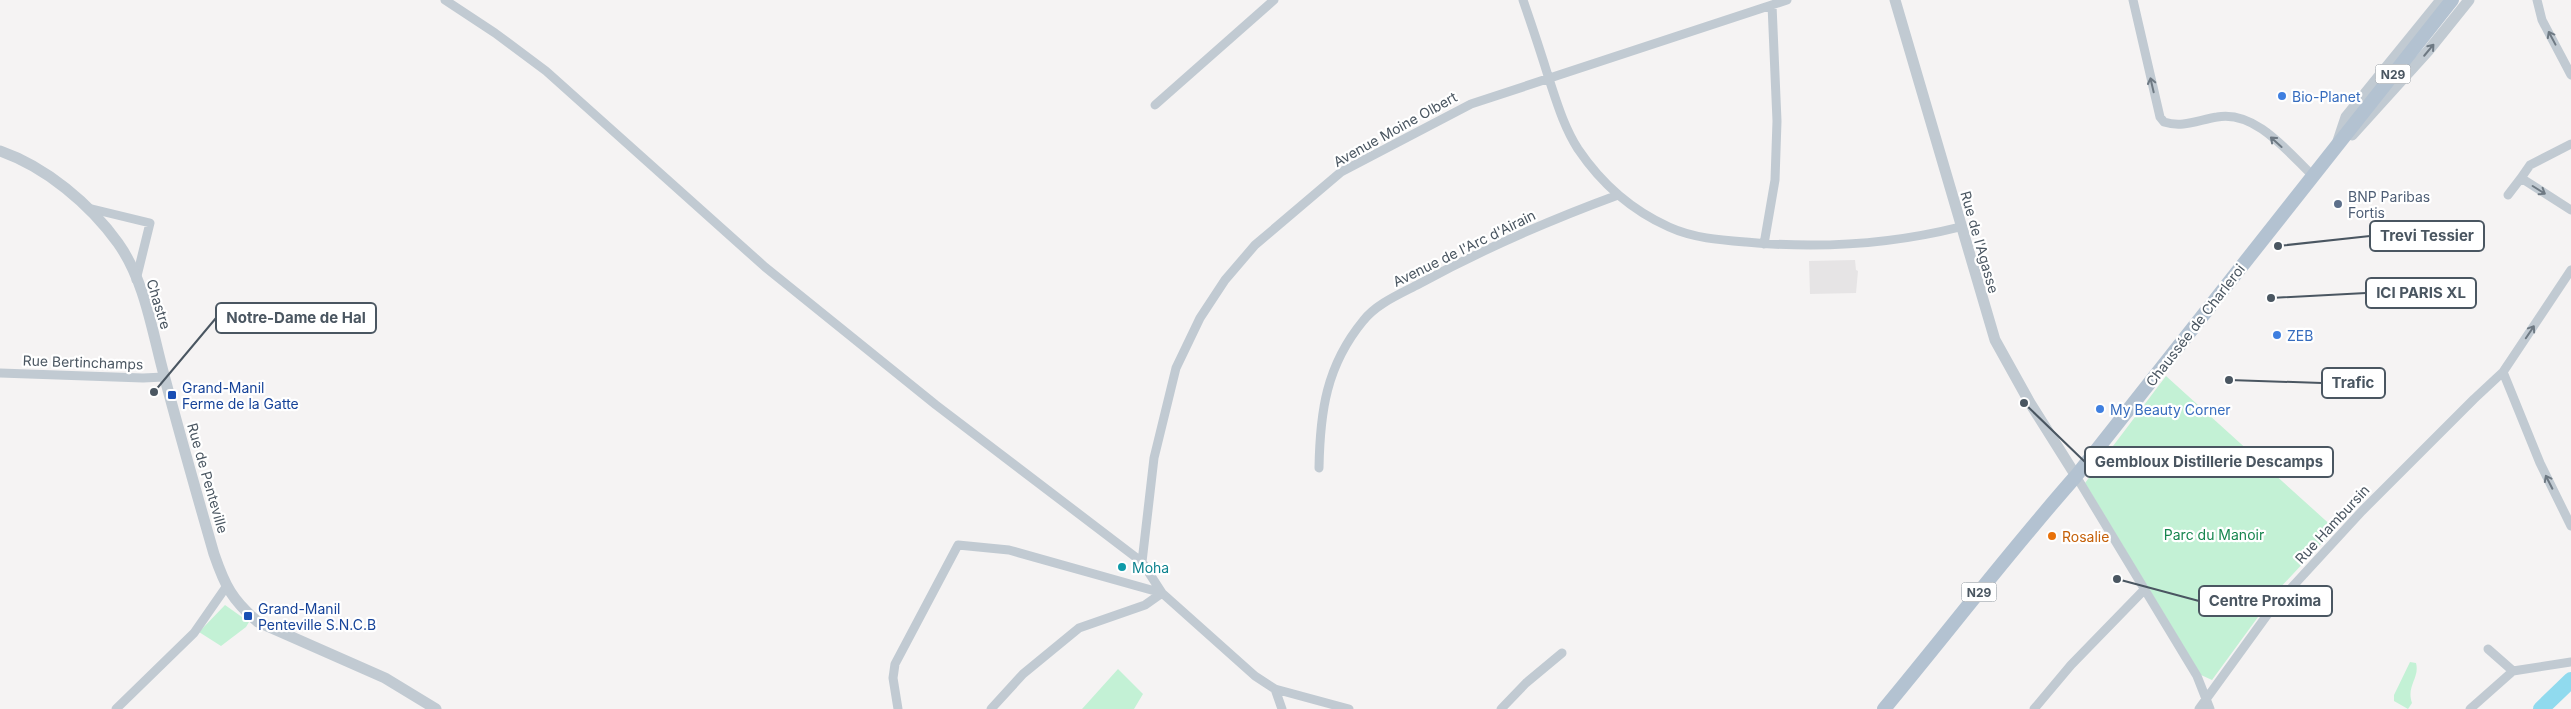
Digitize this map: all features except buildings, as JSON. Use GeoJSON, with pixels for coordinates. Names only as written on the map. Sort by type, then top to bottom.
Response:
{"type":"FeatureCollection","features":[{"type":"Feature","properties":{"kind":"main road","name":"Chaussée de Charleroi"},"geometry":{"type":"LineString","coordinates":[[1884,709],[2014,547],[2076,476],[2452,0]]}},
{"type":"Feature","properties":{"kind":"street"},"geometry":{"type":"LineString","coordinates":[[445,0],[495,33],[546,72],[765,267],[1001,456],[1142,562],[1162,593],[1255,676],[1275,689],[1349,709]]}},
{"type":"Feature","properties":{"kind":"street"},"geometry":{"type":"LineString","coordinates":[[1155,105],[1274,0]]}},
{"type":"Feature","properties":{"kind":"street"},"geometry":{"type":"LineString","coordinates":[[1523,0],[1564,123],[1578,148],[1594,170],[1618,195],[1639,211],[1670,227],[1708,239],[1764,244],[1874,243],[1915,238],[1960,227]]}},
{"type":"Feature","properties":{"kind":"street","name":"Avenue Moine Olbert"},"geometry":{"type":"LineString","coordinates":[[1142,562],[1154,458],[1176,368],[1200,318],[1225,280],[1255,245],[1341,172],[1471,104],[1787,0]]}},
{"type":"Feature","properties":{"kind":"street","name":"Rue de l'Agasse"},"geometry":{"type":"LineString","coordinates":[[1895,0],[1960,227],[1995,340],[2030,403],[2076,476]]}},
{"type":"Feature","properties":{"kind":"street"},"geometry":{"type":"LineString","coordinates":[[2133,0],[2160,117],[2164,122],[2182,125],[2214,117],[2235,116],[2248,120],[2262,130],[2312,175]]}},
{"type":"Feature","properties":{"kind":"street","name":"Chaussée de Charleroi"},"geometry":{"type":"LineString","coordinates":[[2335,148],[2346,117],[2441,0]]}},
{"type":"Feature","properties":{"kind":"street","name":"Chaussée de Charleroi"},"geometry":{"type":"LineString","coordinates":[[2335,148],[2358,130],[2428,51],[2469,0]]}},
{"type":"Feature","properties":{"kind":"street"},"geometry":{"type":"LineString","coordinates":[[2537,0],[2542,20],[2571,74]]}},
{"type":"Feature","properties":{"kind":"street"},"geometry":{"type":"LineString","coordinates":[[1764,244],[1775,180],[1777,121],[1772,4]]}},
{"type":"Feature","properties":{"kind":"street"},"geometry":{"type":"LineString","coordinates":[[2508,195],[2530,165],[2571,144]]}},
{"type":"Feature","properties":{"kind":"street","name":"Chastre"},"geometry":{"type":"LineString","coordinates":[[0,151],[15,156],[54,180],[87,208],[119,244],[141,289],[164,377]]}},
{"type":"Feature","properties":{"kind":"street"},"geometry":{"type":"LineString","coordinates":[[2521,178],[2571,210]]}},
{"type":"Feature","properties":{"kind":"street","name":"Avenue de l'Arc d'Airain"},"geometry":{"type":"LineString","coordinates":[[1319,468],[1322,408],[1330,377],[1348,343],[1364,320],[1385,302],[1448,268],[1572,212],[1618,195]]}},
{"type":"Feature","properties":{"kind":"street"},"geometry":{"type":"LineString","coordinates":[[87,208],[150,222],[136,280]]}},
{"type":"Feature","properties":{"kind":"street","name":"Rue Hambursin"},"geometry":{"type":"LineString","coordinates":[[2199,709],[2270,611],[2362,511],[2503,372],[2571,270]]}},
{"type":"Feature","properties":{"kind":"street"},"geometry":{"type":"LineString","coordinates":[[2503,372],[2540,464],[2571,526]]}},
{"type":"Feature","properties":{"kind":"street","name":"Rue Bertinchamps"},"geometry":{"type":"LineString","coordinates":[[0,374],[164,377]]}},
{"type":"Feature","properties":{"kind":"street","name":"Rue de Penteville"},"geometry":{"type":"LineString","coordinates":[[164,377],[214,554],[226,588],[241,607],[258,622],[385,678],[436,709]]}},
{"type":"Feature","properties":{"kind":"street"},"geometry":{"type":"LineString","coordinates":[[2076,476],[2143,591],[2197,676],[2210,709]]}},
{"type":"Feature","properties":{"kind":"street"},"geometry":{"type":"LineString","coordinates":[[898,709],[893,678],[895,664],[958,545],[1008,550],[1162,593]]}},
{"type":"Feature","properties":{"kind":"street"},"geometry":{"type":"LineString","coordinates":[[116,709],[194,633],[226,588]]}},
{"type":"Feature","properties":{"kind":"street"},"geometry":{"type":"LineString","coordinates":[[2034,709],[2071,665],[2143,591]]}},
{"type":"Feature","properties":{"kind":"street"},"geometry":{"type":"LineString","coordinates":[[990,709],[1024,674],[1079,628],[1145,605],[1162,593]]}},
{"type":"Feature","properties":{"kind":"street"},"geometry":{"type":"LineString","coordinates":[[2488,649],[2513,671]]}},
{"type":"Feature","properties":{"kind":"street"},"geometry":{"type":"LineString","coordinates":[[1501,709],[1526,683],[1562,653]]}},
{"type":"Feature","properties":{"kind":"street"},"geometry":{"type":"LineString","coordinates":[[2470,709],[2513,671],[2571,662]]}},
{"type":"Feature","properties":{"kind":"street"},"geometry":{"type":"LineString","coordinates":[[1275,689],[1282,709]]}},
{"type":"Feature","properties":{"kind":"shaded area"},"geometry":{"type":"Polygon","coordinates":[[[1855,260],[1856,270],[1858,271],[1856,293],[1810,294],[1809,261],[1855,260]]]}},
{"type":"Feature","properties":{"kind":"green space","name":"Parc du Manoir"},"geometry":{"type":"Polygon","coordinates":[[[2166,376],[2335,529],[2277,591],[2212,680],[2201,675],[2085,483],[2166,376]]]}},
{"type":"Feature","properties":{"kind":"green space"},"geometry":{"type":"Polygon","coordinates":[[[225,605],[249,622],[246,627],[221,646],[199,632],[225,605]]]}},
{"type":"Feature","properties":{"kind":"green space"},"geometry":{"type":"Polygon","coordinates":[[[2410,662],[2416,663],[2417,668],[2411,692],[2412,703],[2408,709],[2394,701],[2394,695],[2410,662]]]}},
{"type":"Feature","properties":{"kind":"green space"},"geometry":{"type":"Polygon","coordinates":[[[1118,669],[1143,694],[1134,709],[1082,709],[1118,669]]]}},
{"type":"Feature","properties":{"kind":"waterway"},"geometry":{"type":"LineString","coordinates":[[2541,709],[2571,680]]}},
{"type":"Feature","properties":{"kind":"place","name":"Bio-Planet"},"geometry":{"type":"Point","coordinates":[2282,96]}},
{"type":"Feature","properties":{"kind":"place","name":"BNP Paribas Fortis"},"geometry":{"type":"Point","coordinates":[2338,204]}},
{"type":"Feature","properties":{"kind":"place","name":"Trevi Tessier"},"geometry":{"type":"Point","coordinates":[2278,246]}},
{"type":"Feature","properties":{"kind":"place","name":"ICI PARIS XL"},"geometry":{"type":"Point","coordinates":[2271,298]}},
{"type":"Feature","properties":{"kind":"place","name":"ZEB"},"geometry":{"type":"Point","coordinates":[2277,335]}},
{"type":"Feature","properties":{"kind":"place","name":"Trafic"},"geometry":{"type":"Point","coordinates":[2229,380]}},
{"type":"Feature","properties":{"kind":"place","name":"Notre-Dame de Hal"},"geometry":{"type":"Point","coordinates":[154,392]}},
{"type":"Feature","properties":{"kind":"place","name":"Grand-Manil Ferme de la Gatte"},"geometry":{"type":"Point","coordinates":[172,395]}},
{"type":"Feature","properties":{"kind":"place","name":"Gembloux Distillerie Descamps"},"geometry":{"type":"Point","coordinates":[2024,403]}},
{"type":"Feature","properties":{"kind":"place","name":"My Beauty Corner"},"geometry":{"type":"Point","coordinates":[2100,409]}},
{"type":"Feature","properties":{"kind":"place","name":"Rosalie"},"geometry":{"type":"Point","coordinates":[2052,536]}},
{"type":"Feature","properties":{"kind":"place","name":"Moha"},"geometry":{"type":"Point","coordinates":[1122,567]}},
{"type":"Feature","properties":{"kind":"place","name":"Centre Proxima"},"geometry":{"type":"Point","coordinates":[2117,579]}},
{"type":"Feature","properties":{"kind":"place","name":"Grand-Manil Penteville S.N.C.B"},"geometry":{"type":"Point","coordinates":[248,616]}}]}
